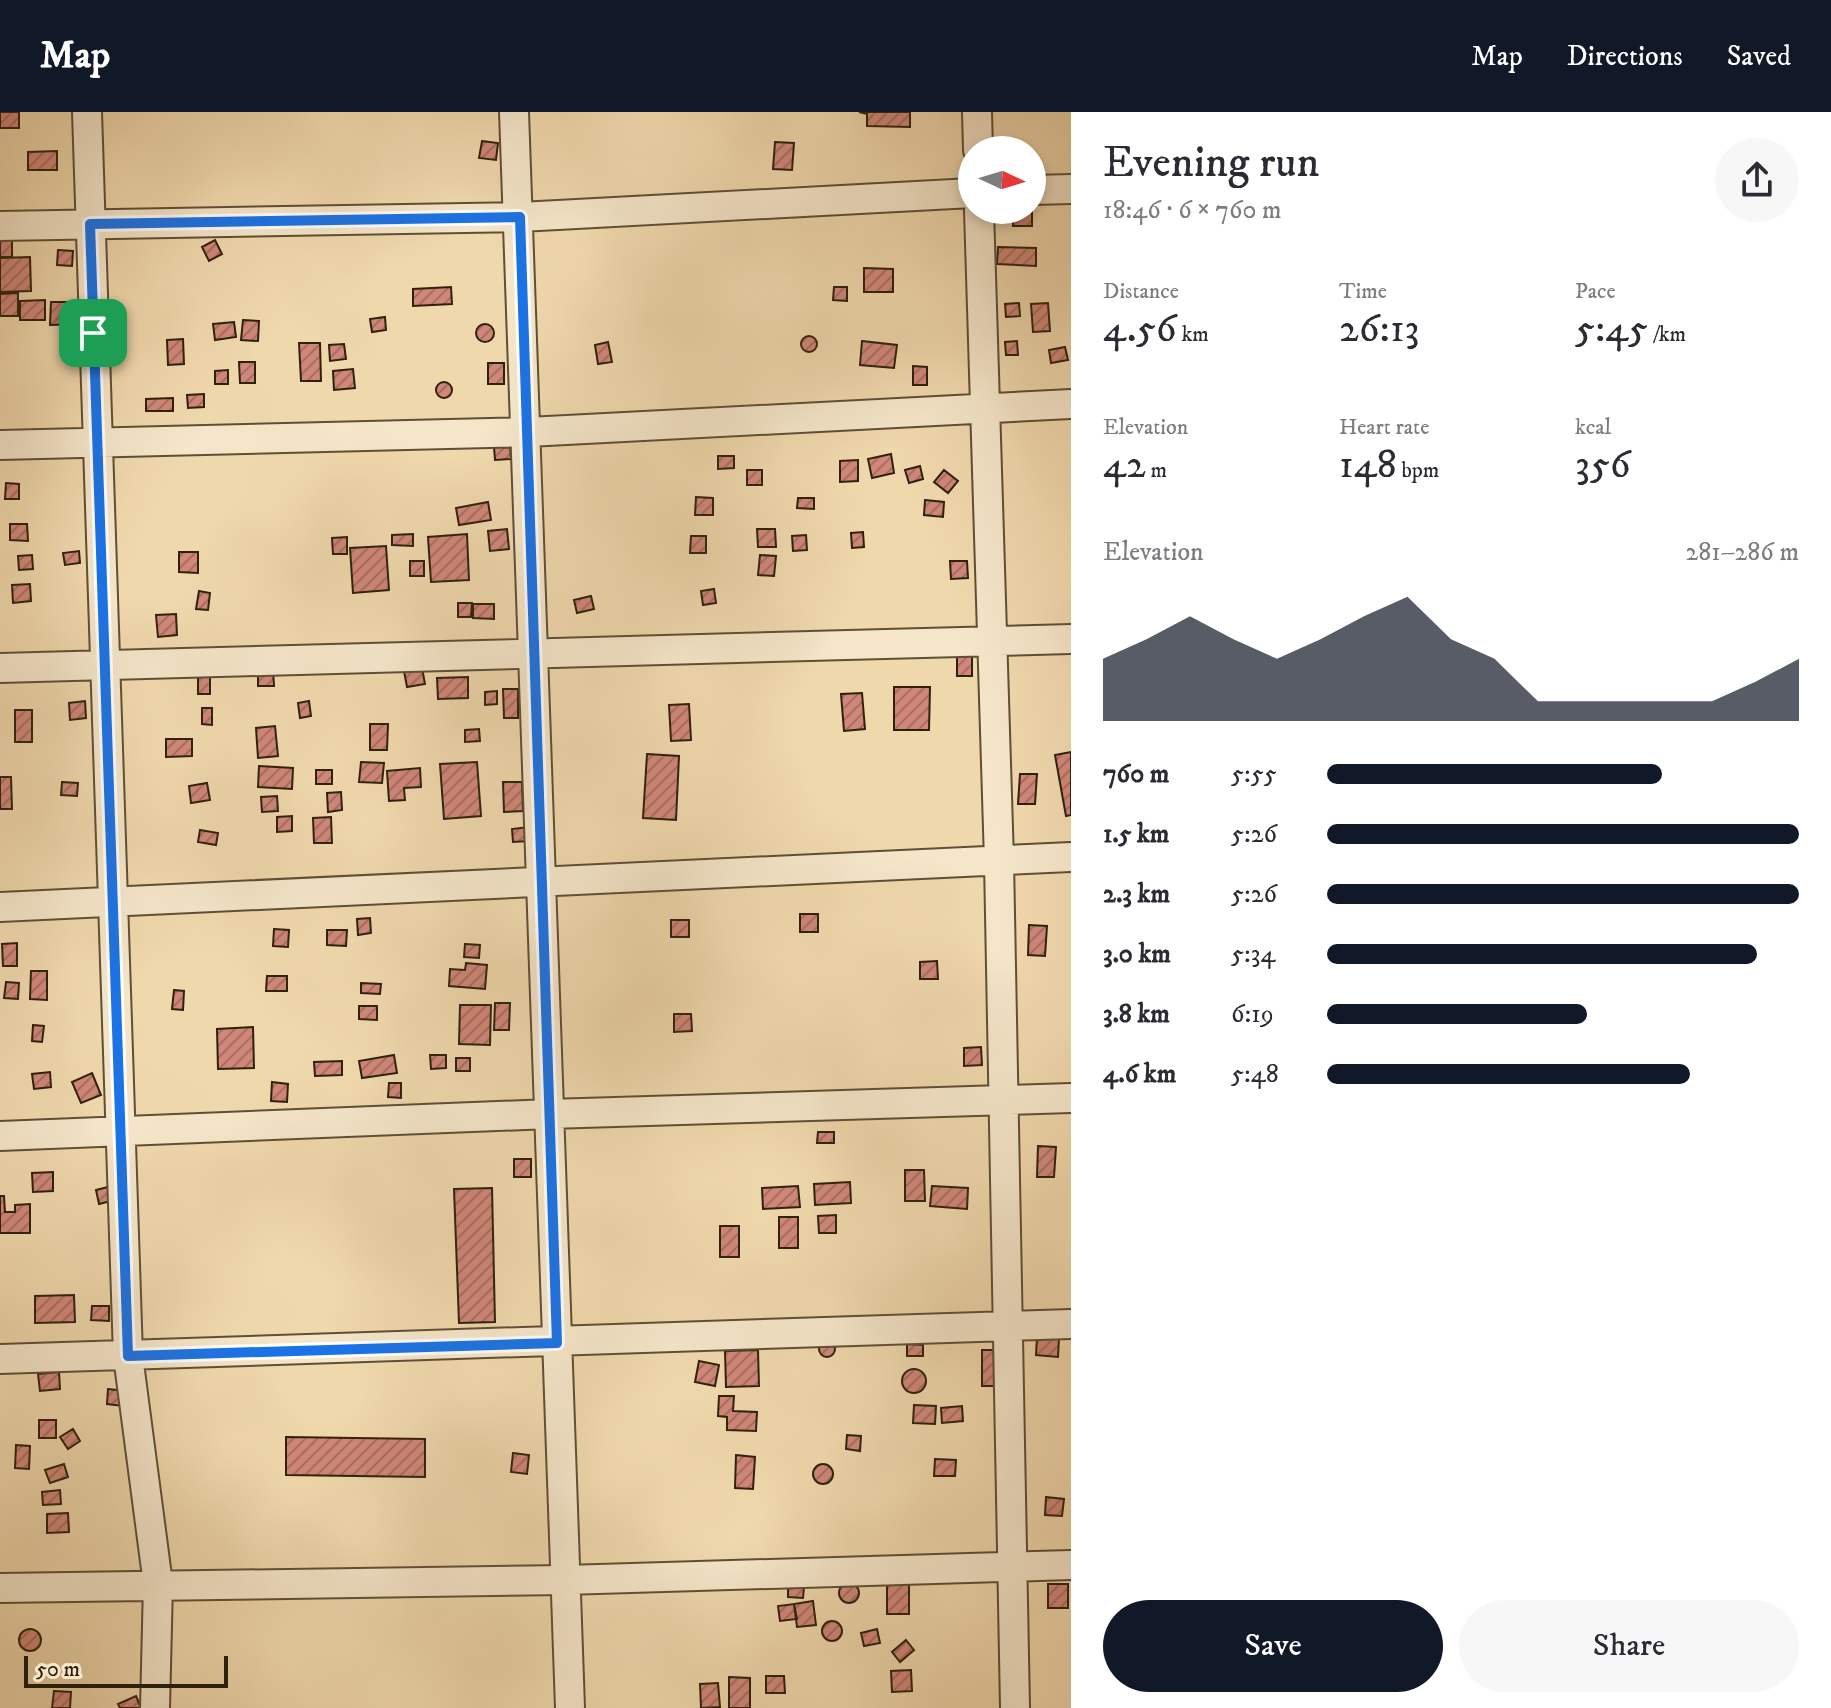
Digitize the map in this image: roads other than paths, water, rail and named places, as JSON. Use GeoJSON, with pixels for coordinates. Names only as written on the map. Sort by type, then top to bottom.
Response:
{"type":"FeatureCollection","features":[{"type":"Feature","properties":{"kind":"street"},"geometry":{"type":"LineString","coordinates":[[87,112],[128,1356],[158,1584],[155,1708]]}},
{"type":"Feature","properties":{"kind":"street"},"geometry":{"type":"LineString","coordinates":[[514,112],[528,432],[570,1708]]}},
{"type":"Feature","properties":{"kind":"street"},"geometry":{"type":"LineString","coordinates":[[977,112],[978,136]]}},
{"type":"Feature","properties":{"kind":"street"},"geometry":{"type":"LineString","coordinates":[[1046,190],[1071,189]]}},
{"type":"Feature","properties":{"kind":"street"},"geometry":{"type":"LineString","coordinates":[[0,226],[520,217],[958,194]]}},
{"type":"Feature","properties":{"kind":"street"},"geometry":{"type":"LineString","coordinates":[[979,224],[999,861],[1001,1100],[1015,1708]]}},
{"type":"Feature","properties":{"kind":"street"},"geometry":{"type":"LineString","coordinates":[[0,445],[528,432],[1071,404]]}},
{"type":"Feature","properties":{"kind":"street"},"geometry":{"type":"LineString","coordinates":[[0,668],[1071,639]]}},
{"type":"Feature","properties":{"kind":"street"},"geometry":{"type":"LineString","coordinates":[[0,907],[1071,857]]}},
{"type":"Feature","properties":{"kind":"street"},"geometry":{"type":"LineString","coordinates":[[0,1136],[549,1114],[1071,1098]]}},
{"type":"Feature","properties":{"kind":"street"},"geometry":{"type":"LineString","coordinates":[[0,1359],[1071,1324]]}},
{"type":"Feature","properties":{"kind":"street"},"geometry":{"type":"LineString","coordinates":[[0,1588],[565,1580],[1071,1565]]}}]}
